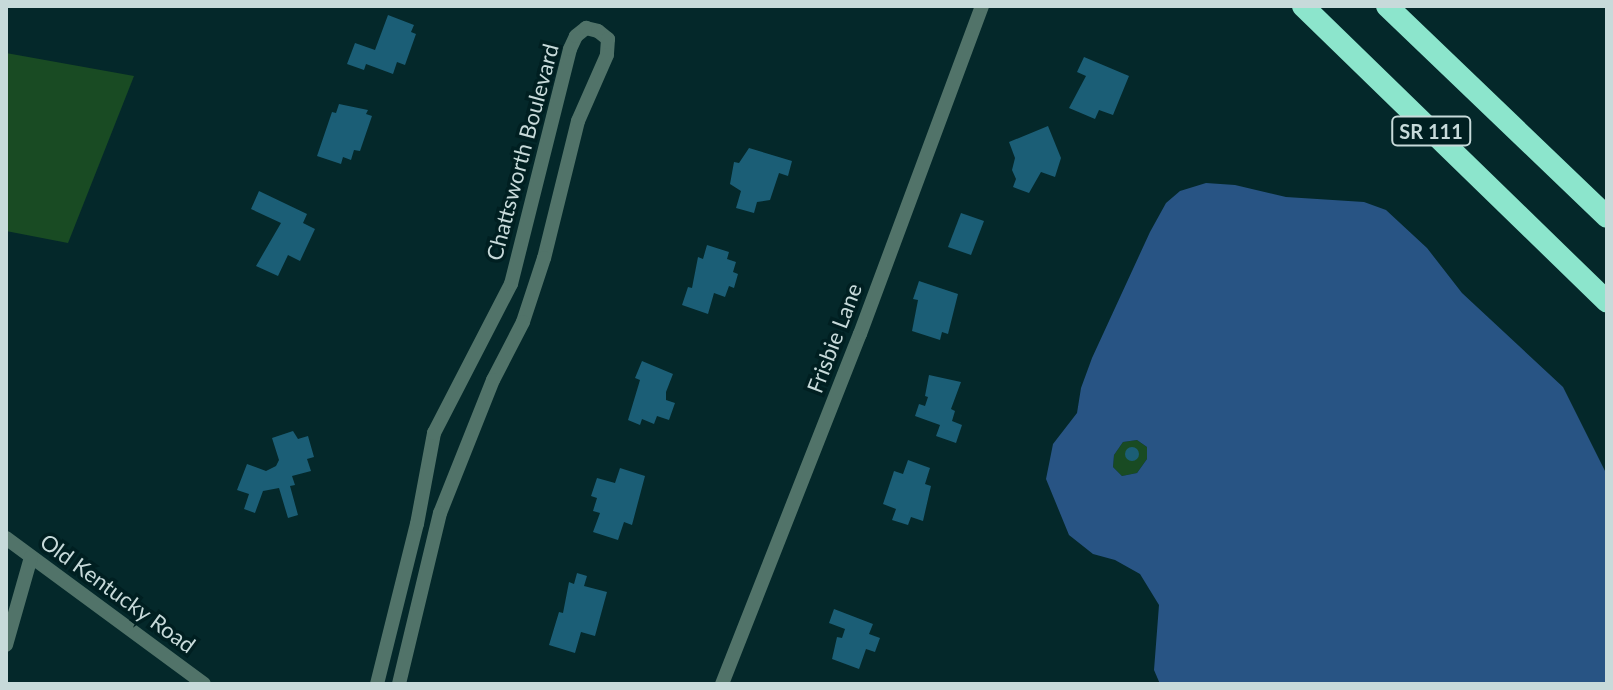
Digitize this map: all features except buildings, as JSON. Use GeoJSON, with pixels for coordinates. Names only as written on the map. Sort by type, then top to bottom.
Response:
{"type":"FeatureCollection","features":[{"type":"Feature","properties":{"kind":"highway","name":"SR 111"},"geometry":{"type":"LineString","coordinates":[[1303,6],[1607,302]]}},
{"type":"Feature","properties":{"kind":"highway","name":"SR 111"},"geometry":{"type":"LineString","coordinates":[[1387,6],[1607,217]]}},
{"type":"Feature","properties":{"kind":"street","name":"Frisbie Lane"},"geometry":{"type":"LineString","coordinates":[[722,684],[860,334],[982,6]]}},
{"type":"Feature","properties":{"kind":"street","name":"Chattsworth Boulevard"},"geometry":{"type":"LineString","coordinates":[[377,684],[417,524],[434,433],[511,284],[570,49],[576,36],[586,28],[598,31],[608,39],[607,55],[578,121],[544,258],[523,322],[493,380],[440,513],[399,684]]}},
{"type":"Feature","properties":{"kind":"street","name":"Old Kentucky Road"},"geometry":{"type":"LineString","coordinates":[[6,538],[204,684]]}},
{"type":"Feature","properties":{"kind":"street"},"geometry":{"type":"LineString","coordinates":[[6,645],[31,557]]}},
{"type":"Feature","properties":{"kind":"green space"},"geometry":{"type":"Polygon","coordinates":[[[6,53],[134,76],[68,243],[6,231],[6,53]]]}},
{"type":"Feature","properties":{"kind":"green space"},"geometry":{"type":"Polygon","coordinates":[[[1137,440],[1147,447],[1147,459],[1137,473],[1122,476],[1113,467],[1114,455],[1123,442],[1137,440]]]}},
{"type":"Feature","properties":{"kind":"water"},"geometry":{"type":"Polygon","coordinates":[[[1206,183],[1235,185],[1286,197],[1364,202],[1386,210],[1427,248],[1462,293],[1563,387],[1607,475],[1607,684],[1160,684],[1154,670],[1159,605],[1140,574],[1115,560],[1093,554],[1069,535],[1046,479],[1053,444],[1077,413],[1081,388],[1092,358],[1150,232],[1166,203],[1180,191],[1206,183]],[[1137,440],[1123,442],[1114,455],[1113,467],[1122,476],[1137,473],[1147,459],[1147,447],[1137,440]]]}}]}
